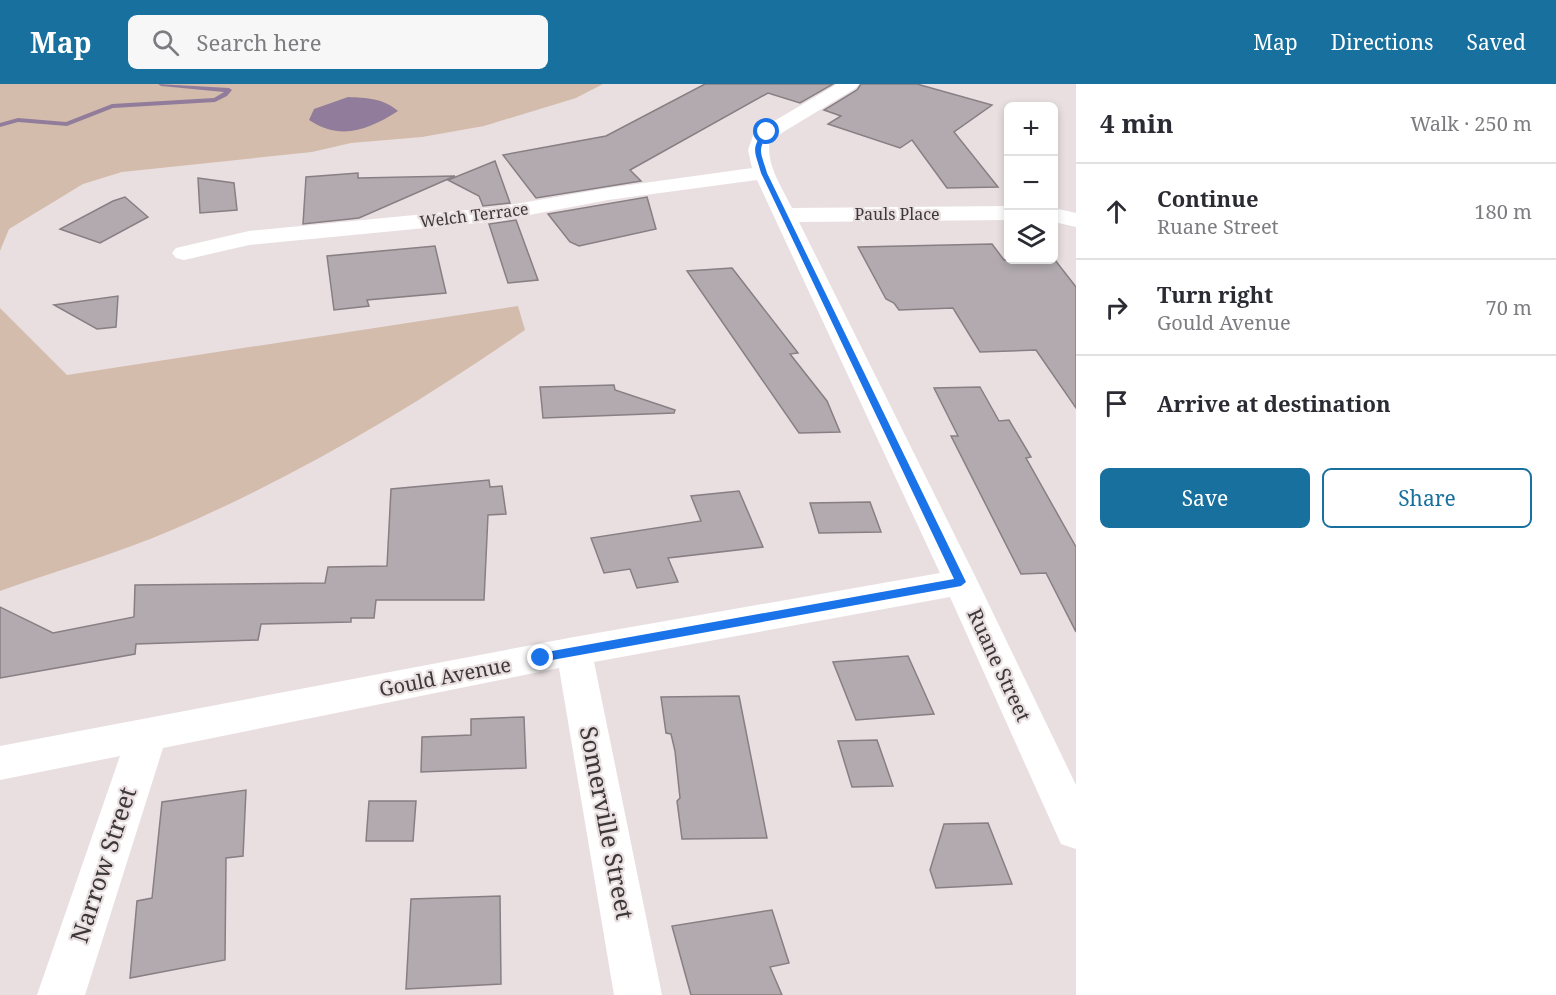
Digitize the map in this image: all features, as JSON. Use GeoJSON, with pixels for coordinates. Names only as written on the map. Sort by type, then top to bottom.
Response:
{"type":"FeatureCollection","features":[{"type":"Feature","properties":{"kind":"street","name":"Ruane Street"},"geometry":{"type":"LineString","coordinates":[[850,84],[761,137],[758,150],[764,173],[961,582],[1076,830]]}},
{"type":"Feature","properties":{"kind":"street","name":"Welch Terrace"},"geometry":{"type":"LineString","coordinates":[[184,253],[249,238],[498,214],[608,194],[764,173]]}},
{"type":"Feature","properties":{"kind":"street","name":"Pauls Place"},"geometry":{"type":"LineString","coordinates":[[786,215],[1004,213]]}},
{"type":"Feature","properties":{"kind":"street"},"geometry":{"type":"LineString","coordinates":[[1058,216],[1076,220]]}},
{"type":"Feature","properties":{"kind":"street","name":"Gould Avenue"},"geometry":{"type":"LineString","coordinates":[[0,763],[574,651],[961,582]]}},
{"type":"Feature","properties":{"kind":"street","name":"Somerville Street"},"geometry":{"type":"LineString","coordinates":[[574,651],[638,995]]}},
{"type":"Feature","properties":{"kind":"street","name":"Narrow Street"},"geometry":{"type":"LineString","coordinates":[[61,995],[147,735]]}},
{"type":"Feature","properties":{"kind":"shaded area"},"geometry":{"type":"Polygon","coordinates":[[[0,84],[603,84],[576,98],[484,126],[422,137],[351,143],[312,152],[122,172],[83,184],[9,229],[0,251],[0,84]]]}},
{"type":"Feature","properties":{"kind":"shaded area"},"geometry":{"type":"Polygon","coordinates":[[[348,97],[381,101],[398,111],[365,128],[354,130],[332,130],[309,120],[314,109],[348,97]]]}},
{"type":"Feature","properties":{"kind":"shaded area"},"geometry":{"type":"Polygon","coordinates":[[[518,306],[525,330],[441,386],[354,439],[264,487],[172,530],[0,591],[0,308],[67,375],[518,306]]]}},
{"type":"Feature","properties":{"kind":"building"},"geometry":{"type":"Polygon","coordinates":[[[705,84],[833,84],[800,103],[768,93],[630,170],[641,181],[536,198],[503,155],[606,136],[705,84]]]}},
{"type":"Feature","properties":{"kind":"building"},"geometry":{"type":"Polygon","coordinates":[[[861,84],[917,84],[992,105],[954,132],[998,187],[947,188],[912,140],[900,148],[828,124],[841,116],[824,110],[857,90],[861,84]]]}},
{"type":"Feature","properties":{"kind":"building"},"geometry":{"type":"Polygon","coordinates":[[[495,161],[510,203],[483,206],[479,196],[448,180],[495,161]]]}},
{"type":"Feature","properties":{"kind":"building"},"geometry":{"type":"Polygon","coordinates":[[[358,173],[358,178],[455,176],[359,218],[303,224],[306,177],[358,173]]]}},
{"type":"Feature","properties":{"kind":"building"},"geometry":{"type":"Polygon","coordinates":[[[198,178],[234,183],[237,210],[200,213],[198,178]]]}},
{"type":"Feature","properties":{"kind":"building"},"geometry":{"type":"Polygon","coordinates":[[[125,197],[148,217],[100,243],[60,229],[113,201],[125,197]]]}},
{"type":"Feature","properties":{"kind":"building"},"geometry":{"type":"Polygon","coordinates":[[[647,197],[656,229],[579,246],[570,242],[548,214],[647,197]]]}},
{"type":"Feature","properties":{"kind":"building"},"geometry":{"type":"Polygon","coordinates":[[[516,220],[538,280],[508,283],[489,224],[516,220]]]}},
{"type":"Feature","properties":{"kind":"building"},"geometry":{"type":"Polygon","coordinates":[[[992,244],[1004,260],[1004,264],[1058,264],[1076,287],[1076,408],[1036,350],[980,352],[953,308],[899,310],[894,303],[886,299],[858,247],[992,244]]]}},
{"type":"Feature","properties":{"kind":"building"},"geometry":{"type":"Polygon","coordinates":[[[435,246],[446,293],[367,300],[369,306],[334,310],[327,256],[435,246]]]}},
{"type":"Feature","properties":{"kind":"building"},"geometry":{"type":"Polygon","coordinates":[[[732,268],[798,353],[790,354],[827,401],[840,432],[799,433],[687,271],[732,268]]]}},
{"type":"Feature","properties":{"kind":"building"},"geometry":{"type":"Polygon","coordinates":[[[118,296],[116,327],[97,329],[54,305],[118,296]]]}},
{"type":"Feature","properties":{"kind":"building"},"geometry":{"type":"Polygon","coordinates":[[[614,385],[615,390],[675,410],[674,413],[543,418],[540,387],[614,385]]]}},
{"type":"Feature","properties":{"kind":"building"},"geometry":{"type":"Polygon","coordinates":[[[980,387],[999,421],[1009,420],[1031,457],[1026,458],[1076,547],[1076,632],[1046,573],[1021,574],[951,436],[958,436],[934,388],[980,387]]]}},
{"type":"Feature","properties":{"kind":"building"},"geometry":{"type":"Polygon","coordinates":[[[489,480],[490,487],[502,486],[506,514],[488,515],[484,600],[376,600],[374,618],[351,618],[351,622],[261,624],[258,640],[136,644],[135,654],[0,678],[0,607],[53,633],[134,617],[135,585],[325,583],[328,567],[387,566],[391,489],[489,480]]]}},
{"type":"Feature","properties":{"kind":"building"},"geometry":{"type":"Polygon","coordinates":[[[739,491],[763,547],[668,558],[678,582],[637,588],[630,569],[604,573],[591,538],[701,521],[691,496],[739,491]]]}},
{"type":"Feature","properties":{"kind":"building"},"geometry":{"type":"Polygon","coordinates":[[[870,502],[881,532],[819,533],[810,503],[870,502]]]}},
{"type":"Feature","properties":{"kind":"building"},"geometry":{"type":"Polygon","coordinates":[[[908,656],[934,714],[856,720],[833,662],[908,656]]]}},
{"type":"Feature","properties":{"kind":"building"},"geometry":{"type":"Polygon","coordinates":[[[739,696],[767,838],[682,839],[677,801],[680,798],[675,751],[671,734],[666,733],[661,697],[739,696]]]}},
{"type":"Feature","properties":{"kind":"building"},"geometry":{"type":"Polygon","coordinates":[[[524,717],[526,768],[421,772],[422,737],[471,735],[471,719],[524,717]]]}},
{"type":"Feature","properties":{"kind":"building"},"geometry":{"type":"Polygon","coordinates":[[[877,740],[893,786],[852,787],[838,741],[877,740]]]}},
{"type":"Feature","properties":{"kind":"building"},"geometry":{"type":"Polygon","coordinates":[[[246,790],[243,856],[226,858],[225,960],[130,978],[137,901],[152,898],[162,802],[246,790]]]}},
{"type":"Feature","properties":{"kind":"building"},"geometry":{"type":"Polygon","coordinates":[[[369,801],[416,801],[413,841],[366,841],[369,801]]]}},
{"type":"Feature","properties":{"kind":"building"},"geometry":{"type":"Polygon","coordinates":[[[988,823],[1012,884],[936,888],[930,870],[944,824],[988,823]]]}},
{"type":"Feature","properties":{"kind":"building"},"geometry":{"type":"Polygon","coordinates":[[[500,896],[501,984],[406,989],[411,899],[500,896]]]}},
{"type":"Feature","properties":{"kind":"building"},"geometry":{"type":"Polygon","coordinates":[[[772,910],[789,963],[770,967],[782,995],[691,995],[672,926],[772,910]]]}},
{"type":"Feature","properties":{"kind":"waterway"},"geometry":{"type":"LineString","coordinates":[[0,125],[18,120],[67,124],[112,106],[215,100],[229,90],[161,84]]}},
{"type":"Feature","properties":{"kind":"route"},"geometry":{"type":"LineString","coordinates":[[541,658],[961,582],[764,173],[758,143],[767,132]]}}]}
